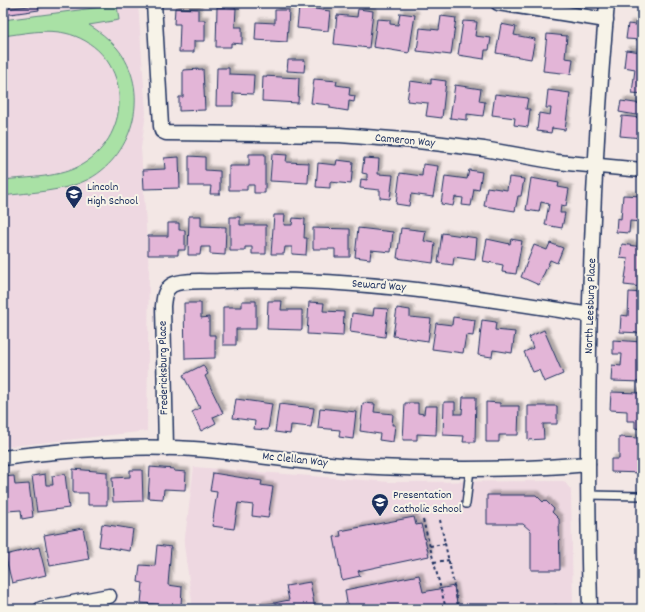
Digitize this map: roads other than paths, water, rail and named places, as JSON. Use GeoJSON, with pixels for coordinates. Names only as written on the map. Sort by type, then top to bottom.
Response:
{"type":"FeatureCollection","features":[{"type":"Feature","properties":{"kind":"street","name":"Cameron Way"},"geometry":{"type":"LineString","coordinates":[[154,3],[161,126],[162,131],[166,133],[340,135],[418,141],[595,166],[642,170]]}},
{"type":"Feature","properties":{"kind":"street"},"geometry":{"type":"LineString","coordinates":[[498,3],[606,20]]}},
{"type":"Feature","properties":{"kind":"street","name":"North Leesburg Place"},"geometry":{"type":"LineString","coordinates":[[590,609],[588,464],[590,315],[595,166],[607,3]]}},
{"type":"Feature","properties":{"kind":"street","name":"Seward Way"},"geometry":{"type":"LineString","coordinates":[[168,288],[172,285],[180,283],[299,281],[408,288],[590,315]]}},
{"type":"Feature","properties":{"kind":"street","name":"Fredericksburg Place"},"geometry":{"type":"LineString","coordinates":[[166,448],[163,306],[165,292],[168,288]]}},
{"type":"Feature","properties":{"kind":"street","name":"Mc Clellan Way"},"geometry":{"type":"LineString","coordinates":[[3,458],[66,450],[166,448],[208,450],[354,466],[515,469],[588,464]]}},
{"type":"Feature","properties":{"kind":"street"},"geometry":{"type":"LineString","coordinates":[[41,609],[109,596]]}},
{"type":"Feature","properties":{"kind":"lane"},"geometry":{"type":"LineString","coordinates":[[466,504],[470,469]]}},
{"type":"Feature","properties":{"kind":"lane"},"geometry":{"type":"LineString","coordinates":[[588,495],[642,496]]}},
{"type":"Feature","properties":{"kind":"place","name":"Lincoln High School"},"geometry":{"type":"Point","coordinates":[74,209]}},
{"type":"Feature","properties":{"kind":"place","name":"Presentation Catholic School"},"geometry":{"type":"Point","coordinates":[380,517]}}]}
